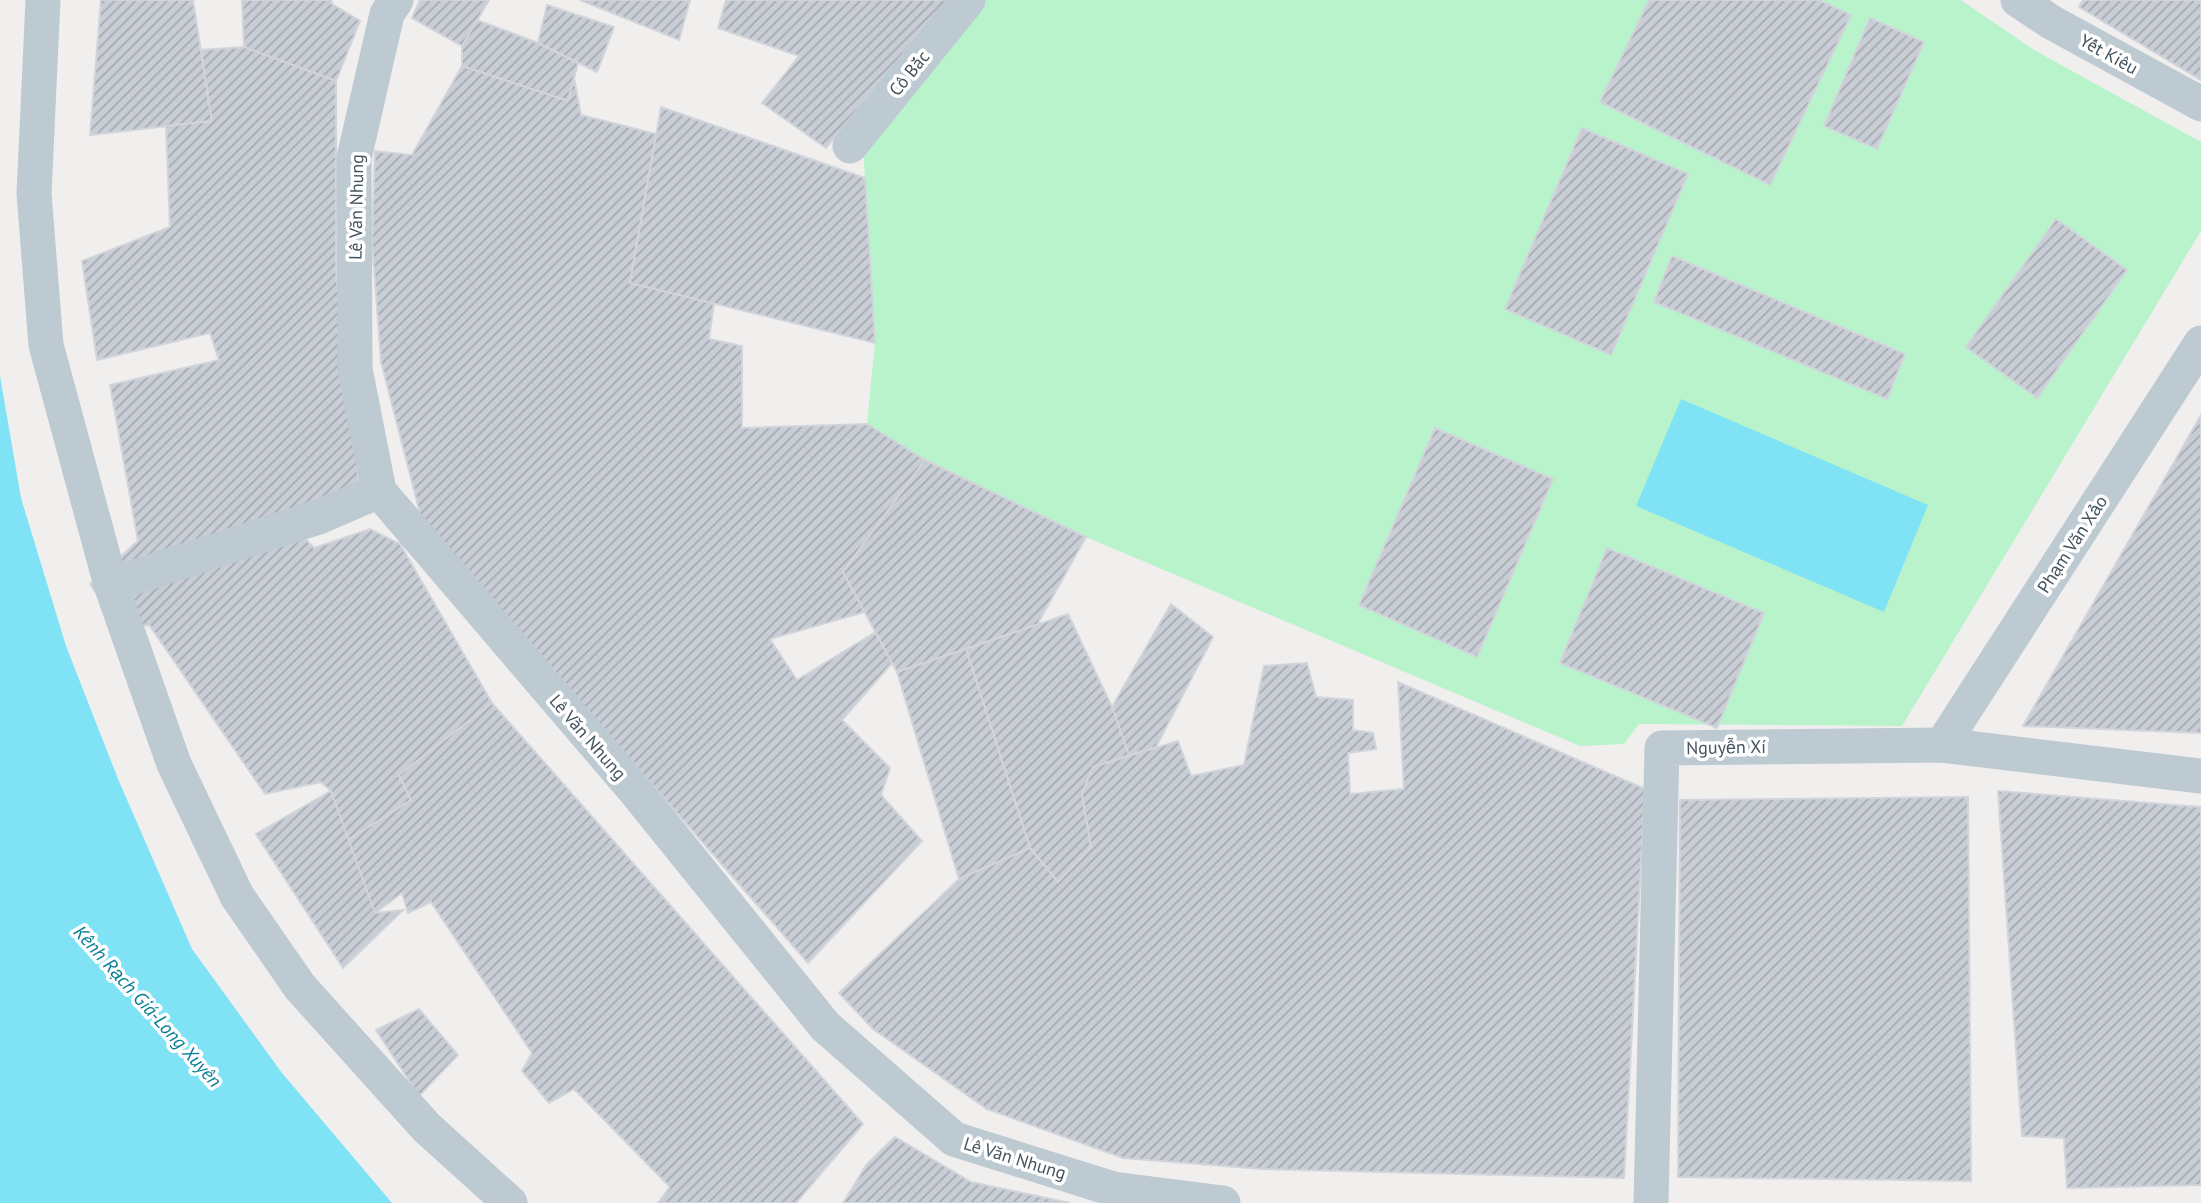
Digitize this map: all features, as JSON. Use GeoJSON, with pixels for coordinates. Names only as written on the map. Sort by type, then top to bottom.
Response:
{"type":"FeatureCollection","features":[{"type":"Feature","properties":{"kind":"street"},"geometry":{"type":"LineString","coordinates":[[43,0],[34,194],[46,345],[111,585],[174,764],[237,897],[309,997],[427,1128],[510,1203]]}},
{"type":"Feature","properties":{"kind":"street","name":"Lê Văn Nhung"},"geometry":{"type":"LineString","coordinates":[[396,0],[387,14],[354,158],[355,369],[379,491],[637,793],[825,1026],[954,1139],[1113,1189],[1223,1203]]}},
{"type":"Feature","properties":{"kind":"street","name":"Cô Bắc"},"geometry":{"type":"LineString","coordinates":[[850,146],[968,0]]}},
{"type":"Feature","properties":{"kind":"street","name":"Yết Kiêu"},"geometry":{"type":"LineString","coordinates":[[2018,0],[2057,11],[2201,104]]}},
{"type":"Feature","properties":{"kind":"street","name":"Phạm Văn Xảo"},"geometry":{"type":"LineString","coordinates":[[1942,745],[2201,343]]}},
{"type":"Feature","properties":{"kind":"street"},"geometry":{"type":"LineString","coordinates":[[111,585],[321,516],[379,491]]}},
{"type":"Feature","properties":{"kind":"street","name":"Nguyễn Xí"},"geometry":{"type":"LineString","coordinates":[[1651,1203],[1662,748],[1942,745],[2201,776]]}},
{"type":"Feature","properties":{"kind":"green space"},"geometry":{"type":"Polygon","coordinates":[[[980,0],[1961,0],[2034,50],[2201,142],[2201,231],[1902,726],[1639,724],[1624,744],[1580,746],[1086,537],[925,460],[867,424],[875,343],[863,145],[980,0]]]}},
{"type":"Feature","properties":{"kind":"water","name":"Kênh Rạch Giá-Long Xuyên"},"geometry":{"type":"Polygon","coordinates":[[[0,376],[21,498],[66,646],[118,779],[192,949],[282,1073],[392,1203],[0,1203],[0,376]]]}},
{"type":"Feature","properties":{"kind":"water"},"geometry":{"type":"Polygon","coordinates":[[[1681,399],[1928,505],[1884,612],[1636,506],[1681,399]]]}},
{"type":"Feature","properties":{"kind":"building"},"geometry":{"type":"Polygon","coordinates":[[[101,0],[193,0],[212,121],[90,135],[101,0]]]}},
{"type":"Feature","properties":{"kind":"building"},"geometry":{"type":"Polygon","coordinates":[[[242,0],[331,0],[332,4],[360,21],[336,81],[244,47],[242,0]]]}},
{"type":"Feature","properties":{"kind":"building"},"geometry":{"type":"Polygon","coordinates":[[[420,0],[489,0],[462,46],[412,18],[420,0]]]}},
{"type":"Feature","properties":{"kind":"building"},"geometry":{"type":"Polygon","coordinates":[[[580,0],[690,0],[679,40],[580,0]]]}},
{"type":"Feature","properties":{"kind":"building"},"geometry":{"type":"Polygon","coordinates":[[[726,0],[947,0],[826,148],[762,103],[799,56],[718,28],[726,0]]]}},
{"type":"Feature","properties":{"kind":"building"},"geometry":{"type":"Polygon","coordinates":[[[1649,0],[1819,0],[1851,15],[1770,185],[1600,102],[1649,0]]]}},
{"type":"Feature","properties":{"kind":"building"},"geometry":{"type":"Polygon","coordinates":[[[2083,0],[2201,0],[2201,80],[2079,7],[2083,0]]]}},
{"type":"Feature","properties":{"kind":"building"},"geometry":{"type":"Polygon","coordinates":[[[547,5],[614,27],[597,72],[538,43],[547,5]]]}},
{"type":"Feature","properties":{"kind":"building"},"geometry":{"type":"Polygon","coordinates":[[[1870,18],[1924,42],[1877,149],[1824,126],[1870,18]]]}},
{"type":"Feature","properties":{"kind":"building"},"geometry":{"type":"Polygon","coordinates":[[[477,20],[538,43],[578,63],[568,101],[462,66],[462,46],[477,20]]]}},
{"type":"Feature","properties":{"kind":"building"},"geometry":{"type":"Polygon","coordinates":[[[244,47],[336,81],[336,271],[359,485],[286,518],[314,548],[370,529],[400,544],[492,703],[399,775],[411,800],[340,845],[331,791],[321,782],[265,794],[150,626],[116,620],[90,584],[138,541],[110,385],[219,360],[210,333],[97,360],[82,261],[170,227],[166,126],[212,121],[201,50],[244,47]]]}},
{"type":"Feature","properties":{"kind":"building"},"geometry":{"type":"Polygon","coordinates":[[[462,66],[568,101],[574,78],[581,115],[656,134],[630,283],[714,303],[709,339],[742,346],[742,428],[867,424],[925,460],[843,572],[865,612],[770,639],[797,680],[876,632],[892,663],[842,720],[890,768],[881,795],[922,841],[808,963],[422,521],[381,362],[372,241],[375,151],[412,155],[462,66]]]}},
{"type":"Feature","properties":{"kind":"building"},"geometry":{"type":"Polygon","coordinates":[[[661,107],[865,178],[875,343],[630,283],[661,107]]]}},
{"type":"Feature","properties":{"kind":"building"},"geometry":{"type":"Polygon","coordinates":[[[1582,128],[1688,174],[1611,355],[1505,309],[1582,128]]]}},
{"type":"Feature","properties":{"kind":"building"},"geometry":{"type":"Polygon","coordinates":[[[2056,219],[2127,270],[2037,398],[1966,347],[2056,219]]]}},
{"type":"Feature","properties":{"kind":"building"},"geometry":{"type":"Polygon","coordinates":[[[1672,256],[1905,354],[1887,399],[1654,302],[1672,256]]]}},
{"type":"Feature","properties":{"kind":"building"},"geometry":{"type":"Polygon","coordinates":[[[2201,415],[2201,733],[2023,726],[2201,415]]]}},
{"type":"Feature","properties":{"kind":"building"},"geometry":{"type":"Polygon","coordinates":[[[1435,428],[1553,479],[1477,657],[1359,605],[1435,428]]]}},
{"type":"Feature","properties":{"kind":"building"},"geometry":{"type":"Polygon","coordinates":[[[925,460],[1086,537],[1037,625],[897,672],[843,572],[925,460]]]}},
{"type":"Feature","properties":{"kind":"building"},"geometry":{"type":"Polygon","coordinates":[[[1607,548],[1764,613],[1717,728],[1560,663],[1607,548]]]}},
{"type":"Feature","properties":{"kind":"building"},"geometry":{"type":"Polygon","coordinates":[[[1171,604],[1213,637],[1156,747],[1129,755],[1112,707],[1171,604]]]}},
{"type":"Feature","properties":{"kind":"building"},"geometry":{"type":"Polygon","coordinates":[[[1068,614],[1112,707],[1129,755],[1093,767],[1082,794],[1091,847],[1058,882],[1030,848],[966,649],[1068,614]]]}},
{"type":"Feature","properties":{"kind":"building"},"geometry":{"type":"Polygon","coordinates":[[[966,649],[1030,848],[959,879],[897,672],[966,649]]]}},
{"type":"Feature","properties":{"kind":"building"},"geometry":{"type":"Polygon","coordinates":[[[1307,663],[1316,697],[1353,700],[1353,730],[1373,733],[1376,749],[1348,753],[1350,794],[1404,789],[1398,682],[1645,789],[1624,1178],[1262,1169],[1123,1158],[987,1109],[873,1029],[839,993],[959,879],[1030,848],[1058,882],[1091,847],[1082,794],[1093,767],[1178,741],[1191,776],[1244,765],[1264,666],[1307,663]]]}},
{"type":"Feature","properties":{"kind":"building"},"geometry":{"type":"Polygon","coordinates":[[[492,703],[863,1124],[796,1203],[658,1203],[670,1187],[574,1089],[549,1103],[522,1071],[532,1053],[431,902],[408,913],[402,893],[375,913],[340,845],[411,800],[399,775],[492,703]]]}},
{"type":"Feature","properties":{"kind":"building"},"geometry":{"type":"Polygon","coordinates":[[[331,791],[375,913],[403,910],[343,968],[256,834],[331,791]]]}},
{"type":"Feature","properties":{"kind":"building"},"geometry":{"type":"Polygon","coordinates":[[[1998,791],[2201,807],[2201,1185],[2067,1188],[2064,1138],[2022,1136],[1998,791]]]}},
{"type":"Feature","properties":{"kind":"building"},"geometry":{"type":"Polygon","coordinates":[[[1968,797],[1971,1181],[1678,1177],[1680,800],[1968,797]]]}},
{"type":"Feature","properties":{"kind":"building"},"geometry":{"type":"Polygon","coordinates":[[[419,1009],[458,1055],[419,1096],[376,1030],[419,1009]]]}},
{"type":"Feature","properties":{"kind":"building"},"geometry":{"type":"Polygon","coordinates":[[[895,1137],[971,1182],[1070,1203],[843,1203],[867,1164],[895,1137]]]}}]}
